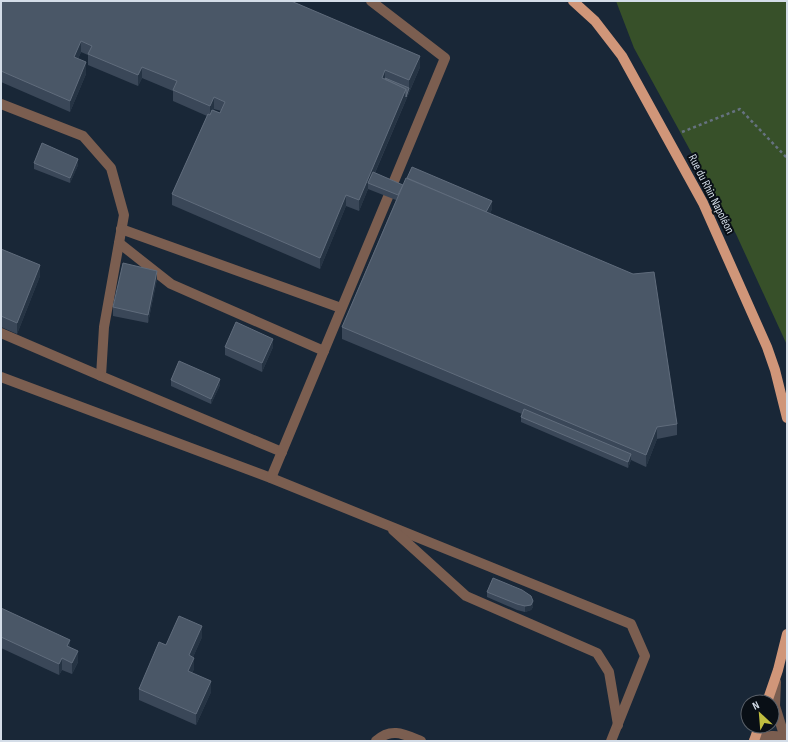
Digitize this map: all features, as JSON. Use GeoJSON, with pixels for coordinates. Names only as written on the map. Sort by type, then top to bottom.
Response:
{"type":"FeatureCollection","features":[{"type":"Feature","properties":{"kind":"main road","name":"Rue du Rhin Napoléon"},"geometry":{"type":"LineString","coordinates":[[573,1],[595,21],[622,56],[703,203],[767,347],[775,370],[787,418]]}},
{"type":"Feature","properties":{"kind":"main road"},"geometry":{"type":"LineString","coordinates":[[770,694],[778,670],[787,634]]}},
{"type":"Feature","properties":{"kind":"street"},"geometry":{"type":"LineString","coordinates":[[371,1],[445,58],[392,186]]}},
{"type":"Feature","properties":{"kind":"street"},"geometry":{"type":"LineString","coordinates":[[1,104],[83,136],[111,168],[124,215],[104,327],[101,376]]}},
{"type":"Feature","properties":{"kind":"street"},"geometry":{"type":"LineString","coordinates":[[271,478],[388,197]]}},
{"type":"Feature","properties":{"kind":"street"},"geometry":{"type":"LineString","coordinates":[[121,229],[341,308]]}},
{"type":"Feature","properties":{"kind":"street"},"geometry":{"type":"LineString","coordinates":[[119,244],[171,284],[324,351]]}},
{"type":"Feature","properties":{"kind":"street"},"geometry":{"type":"LineString","coordinates":[[1,333],[282,452]]}},
{"type":"Feature","properties":{"kind":"street"},"geometry":{"type":"LineString","coordinates":[[1,377],[271,478],[631,624],[644,656],[611,741]]}},
{"type":"Feature","properties":{"kind":"street"},"geometry":{"type":"LineString","coordinates":[[387,525],[466,596],[597,653],[609,672],[618,725]]}},
{"type":"Feature","properties":{"kind":"street"},"geometry":{"type":"LineString","coordinates":[[778,670],[775,706],[786,740]]}},
{"type":"Feature","properties":{"kind":"street"},"geometry":{"type":"LineString","coordinates":[[376,741],[382,736],[391,732],[399,732],[421,741]]}},
{"type":"Feature","properties":{"kind":"street"},"geometry":{"type":"LineString","coordinates":[[754,741],[773,736],[786,740]]}},
{"type":"Feature","properties":{"kind":"path"},"geometry":{"type":"LineString","coordinates":[[682,132],[740,109],[787,158]]}},
{"type":"Feature","properties":{"kind":"green space"},"geometry":{"type":"Polygon","coordinates":[[[616,1],[787,1],[787,345],[736,234],[634,48],[616,1]]]}},
{"type":"Feature","properties":{"kind":"building"},"geometry":{"type":"Polygon","coordinates":[[[1,1],[291,1],[420,56],[409,80],[385,70],[382,78],[406,89],[359,200],[346,195],[320,258],[172,194],[208,114],[210,115],[212,110],[220,113],[225,102],[214,97],[210,106],[173,90],[177,81],[142,67],[138,75],[88,54],[92,46],[81,41],[74,57],[86,62],[70,101],[1,71],[1,1]]]}},
{"type":"Feature","properties":{"kind":"building"},"geometry":{"type":"Polygon","coordinates":[[[385,78],[409,88],[406,97],[406,89],[385,78]]]}},
{"type":"Feature","properties":{"kind":"building"},"geometry":{"type":"Polygon","coordinates":[[[42,143],[78,159],[70,178],[34,163],[42,143]]]}},
{"type":"Feature","properties":{"kind":"building"},"geometry":{"type":"Polygon","coordinates":[[[412,167],[492,201],[486,212],[407,178],[412,167]]]}},
{"type":"Feature","properties":{"kind":"building"},"geometry":{"type":"Polygon","coordinates":[[[373,172],[403,185],[398,195],[368,183],[373,172]]]}},
{"type":"Feature","properties":{"kind":"building"},"geometry":{"type":"Polygon","coordinates":[[[406,178],[633,274],[654,272],[677,424],[657,427],[646,455],[342,327],[406,178]]]}},
{"type":"Feature","properties":{"kind":"building"},"geometry":{"type":"Polygon","coordinates":[[[1,249],[40,265],[17,323],[1,316],[1,249]]]}},
{"type":"Feature","properties":{"kind":"building"},"geometry":{"type":"Polygon","coordinates":[[[123,263],[157,271],[148,315],[113,307],[123,263]]]}},
{"type":"Feature","properties":{"kind":"building"},"geometry":{"type":"Polygon","coordinates":[[[236,322],[273,339],[262,363],[225,347],[236,322]]]}},
{"type":"Feature","properties":{"kind":"building"},"geometry":{"type":"Polygon","coordinates":[[[179,361],[220,379],[211,399],[171,380],[179,361]]]}},
{"type":"Feature","properties":{"kind":"building"},"geometry":{"type":"Polygon","coordinates":[[[524,409],[631,454],[628,462],[521,417],[524,409]]]}},
{"type":"Feature","properties":{"kind":"building"},"geometry":{"type":"Polygon","coordinates":[[[493,578],[522,590],[531,596],[533,601],[531,605],[525,606],[517,604],[487,592],[493,578]]]}},
{"type":"Feature","properties":{"kind":"building"},"geometry":{"type":"Polygon","coordinates":[[[1,608],[70,640],[67,646],[78,651],[72,663],[62,658],[59,664],[1,637],[1,608]]]}},
{"type":"Feature","properties":{"kind":"building"},"geometry":{"type":"Polygon","coordinates":[[[179,616],[202,626],[189,655],[194,658],[188,671],[211,681],[196,714],[139,689],[159,642],[166,645],[179,616]]]}}]}
